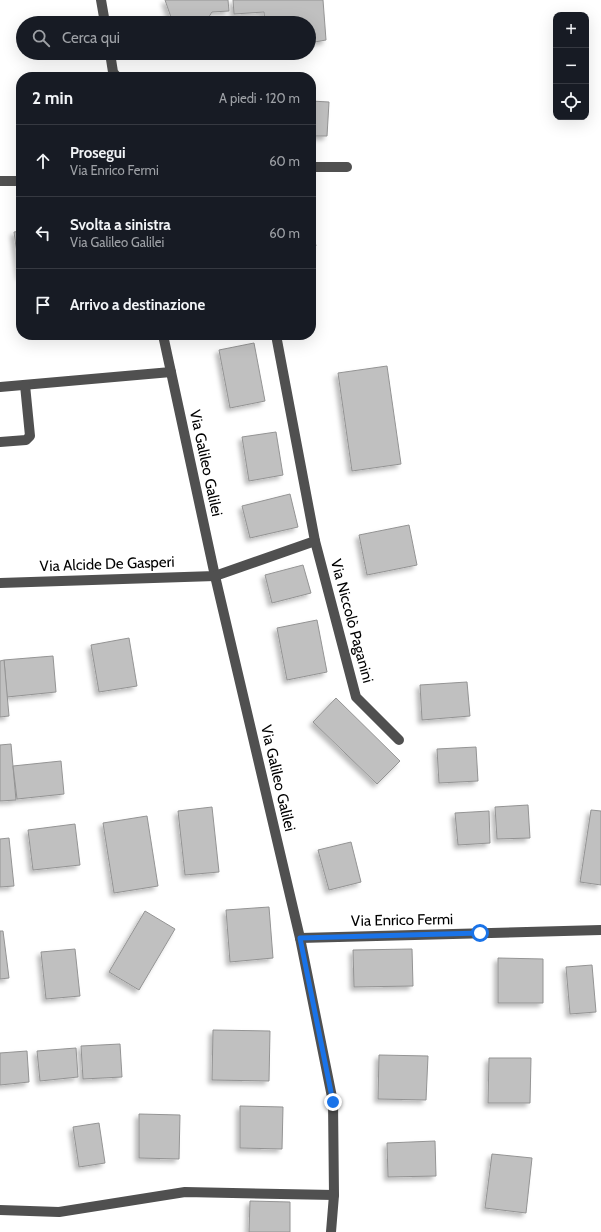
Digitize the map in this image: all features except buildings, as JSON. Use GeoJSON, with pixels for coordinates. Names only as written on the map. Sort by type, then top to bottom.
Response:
{"type":"FeatureCollection","features":[{"type":"Feature","properties":{"kind":"street"},"geometry":{"type":"LineString","coordinates":[[101,0],[104,16]]}},
{"type":"Feature","properties":{"kind":"street"},"geometry":{"type":"LineString","coordinates":[[111,60],[113,72]]}},
{"type":"Feature","properties":{"kind":"street"},"geometry":{"type":"LineString","coordinates":[[316,167],[347,167]]}},
{"type":"Feature","properties":{"kind":"street"},"geometry":{"type":"LineString","coordinates":[[0,181],[16,181]]}},
{"type":"Feature","properties":{"kind":"street","name":"Via Galileo Galilei"},"geometry":{"type":"LineString","coordinates":[[164,340],[215,576],[300,938],[333,1102],[334,1195],[331,1232]]}},
{"type":"Feature","properties":{"kind":"street","name":"Via Niccolò Paganini"},"geometry":{"type":"LineString","coordinates":[[277,340],[315,541],[356,697],[399,740]]}},
{"type":"Feature","properties":{"kind":"street"},"geometry":{"type":"LineString","coordinates":[[0,387],[171,372]]}},
{"type":"Feature","properties":{"kind":"street"},"geometry":{"type":"LineString","coordinates":[[0,442],[26,440],[30,436],[25,385]]}},
{"type":"Feature","properties":{"kind":"street"},"geometry":{"type":"LineString","coordinates":[[215,576],[315,541]]}},
{"type":"Feature","properties":{"kind":"street","name":"Via Alcide De Gasperi"},"geometry":{"type":"LineString","coordinates":[[0,583],[215,576]]}},
{"type":"Feature","properties":{"kind":"street","name":"Via Enrico Fermi"},"geometry":{"type":"LineString","coordinates":[[300,938],[601,930]]}},
{"type":"Feature","properties":{"kind":"street"},"geometry":{"type":"LineString","coordinates":[[0,1210],[59,1212],[185,1192],[334,1195]]}},
{"type":"Feature","properties":{"kind":"route"},"geometry":{"type":"LineString","coordinates":[[333,1102],[300,938],[480,933]]}}]}
